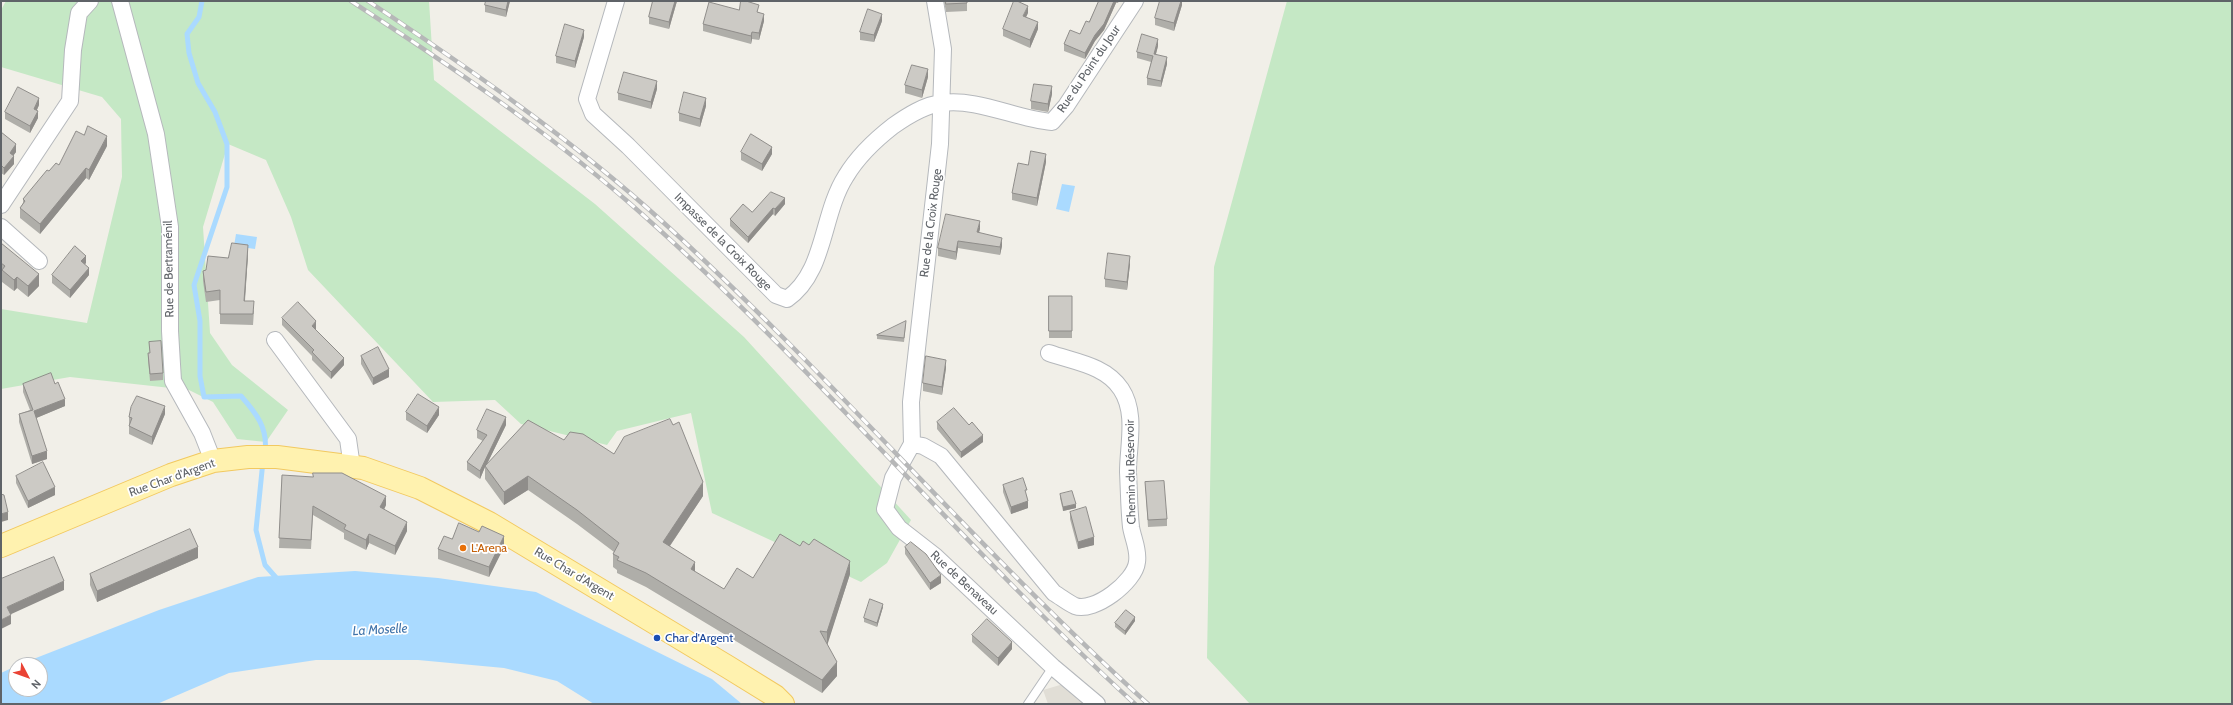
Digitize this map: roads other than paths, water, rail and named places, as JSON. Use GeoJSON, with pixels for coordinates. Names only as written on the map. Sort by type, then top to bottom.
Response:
{"type":"FeatureCollection","features":[{"type":"Feature","properties":{"kind":"main road","name":"Rue Char d'Argent"},"geometry":{"type":"LineString","coordinates":[[1,546],[171,475],[213,461],[248,456],[277,457],[363,468],[420,488],[490,523],[775,696],[783,704]]}},
{"type":"Feature","properties":{"kind":"street"},"geometry":{"type":"LineString","coordinates":[[1,205],[70,101],[73,50],[79,13],[90,1]]}},
{"type":"Feature","properties":{"kind":"street","name":"Rue de Bertraménil"},"geometry":{"type":"LineString","coordinates":[[120,1],[156,134],[170,227],[170,331],[173,381],[202,433],[213,461]]}},
{"type":"Feature","properties":{"kind":"street","name":"Impasse de la Croix Rouge"},"geometry":{"type":"LineString","coordinates":[[616,1],[587,99],[593,114],[628,146],[776,295],[787,300],[798,292],[811,274],[826,223],[845,177],[873,141],[911,114],[941,103]]}},
{"type":"Feature","properties":{"kind":"street","name":"Rue de la Croix Rouge"},"geometry":{"type":"LineString","coordinates":[[912,444],[911,402],[940,144],[943,49],[934,1]]}},
{"type":"Feature","properties":{"kind":"street","name":"Rue du Point du Jour"},"geometry":{"type":"LineString","coordinates":[[941,103],[963,103],[1052,122],[1066,106],[1135,1]]}},
{"type":"Feature","properties":{"kind":"street"},"geometry":{"type":"LineString","coordinates":[[1,227],[39,261]]}},
{"type":"Feature","properties":{"kind":"street"},"geometry":{"type":"LineString","coordinates":[[275,340],[348,440],[352,467]]}},
{"type":"Feature","properties":{"kind":"street","name":"Chemin du Réservoir"},"geometry":{"type":"LineString","coordinates":[[912,444],[922,446],[941,456],[1054,593],[1076,606],[1092,605],[1109,597],[1133,574],[1137,564],[1138,552],[1131,527],[1128,471],[1129,403],[1121,388],[1109,375],[1094,368],[1049,353]]}},
{"type":"Feature","properties":{"kind":"street","name":"Rue de Benaveau"},"geometry":{"type":"LineString","coordinates":[[912,444],[893,478],[885,509],[899,528],[935,556],[1053,667],[1097,704]]}},
{"type":"Feature","properties":{"kind":"lane"},"geometry":{"type":"LineString","coordinates":[[1028,704],[1053,667]]}},
{"type":"Feature","properties":{"kind":"water"},"geometry":{"type":"Polygon","coordinates":[[[1062,184],[1075,186],[1069,212],[1056,209],[1062,184]]]}},
{"type":"Feature","properties":{"kind":"water"},"geometry":{"type":"Polygon","coordinates":[[[236,234],[257,237],[255,249],[234,246],[236,234]]]}},
{"type":"Feature","properties":{"kind":"water","name":"La Moselle"},"geometry":{"type":"Polygon","coordinates":[[[355,571],[438,578],[536,592],[712,679],[742,704],[594,704],[557,681],[504,668],[418,660],[316,660],[229,673],[157,704],[1,704],[1,673],[8,670],[8,697],[48,697],[48,657],[39,657],[159,610],[258,577],[355,571]]]}},
{"type":"Feature","properties":{"kind":"waterway"},"geometry":{"type":"LineString","coordinates":[[202,1],[199,17],[187,34],[189,53],[198,83],[215,112],[227,144],[227,187],[194,285],[200,321],[200,376],[204,397],[241,396],[260,421],[265,435],[265,451]]}},
{"type":"Feature","properties":{"kind":"waterway"},"geometry":{"type":"LineString","coordinates":[[263,461],[256,530],[265,565],[279,581]]}},
{"type":"Feature","properties":{"kind":"railway"},"geometry":{"type":"LineString","coordinates":[[351,1],[492,96],[560,146],[626,200],[757,322],[1070,643],[1135,704]]}},
{"type":"Feature","properties":{"kind":"railway"},"geometry":{"type":"LineString","coordinates":[[368,1],[520,106],[629,192],[664,223],[787,341],[1025,586],[1148,704]]}},
{"type":"Feature","properties":{"kind":"place","name":"L'Arena"},"geometry":{"type":"Point","coordinates":[463,548]}},
{"type":"Feature","properties":{"kind":"place","name":"Char d'Argent"},"geometry":{"type":"Point","coordinates":[657,638]}}]}
